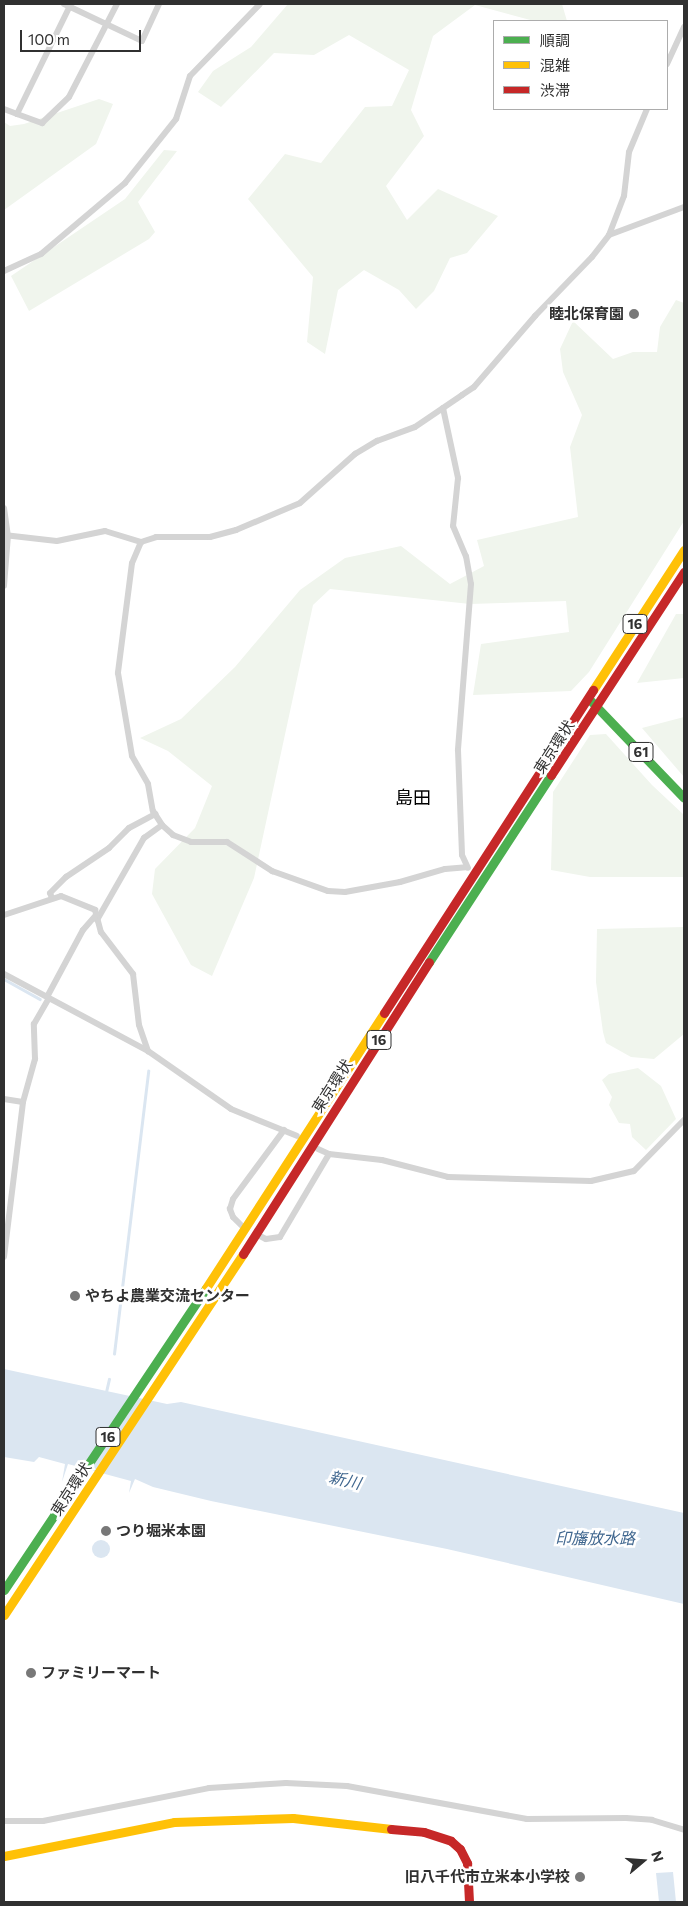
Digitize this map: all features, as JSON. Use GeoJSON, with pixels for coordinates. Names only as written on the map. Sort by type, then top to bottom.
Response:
{"type":"FeatureCollection","features":[{"type":"Feature","properties":{"kind":"main road","name":"東京環状"},"geometry":{"type":"LineString","coordinates":[[4,1590],[66,1502],[243,1226],[475,874],[586,697],[684,550]]}},
{"type":"Feature","properties":{"kind":"main road","name":"東京環状"},"geometry":{"type":"LineString","coordinates":[[5,1612],[256,1234],[308,1148],[684,572]]}},
{"type":"Feature","properties":{"kind":"main road","name":"61"},"geometry":{"type":"LineString","coordinates":[[586,697],[598,706],[684,798]]}},
{"type":"Feature","properties":{"kind":"main road"},"geometry":{"type":"LineString","coordinates":[[485,856],[494,863]]}},
{"type":"Feature","properties":{"kind":"main road"},"geometry":{"type":"LineString","coordinates":[[415,966],[422,974]]}},
{"type":"Feature","properties":{"kind":"main road"},"geometry":{"type":"LineString","coordinates":[[4,1856],[174,1822],[300,1819],[424,1832],[451,1841],[467,1863],[469,1902]]}},
{"type":"Feature","properties":{"kind":"street"},"geometry":{"type":"LineString","coordinates":[[4,110],[42,123],[59,108],[69,97],[117,4]]}},
{"type":"Feature","properties":{"kind":"street"},"geometry":{"type":"LineString","coordinates":[[17,114],[68,5],[142,41],[159,4]]}},
{"type":"Feature","properties":{"kind":"street"},"geometry":{"type":"LineString","coordinates":[[4,271],[41,254],[125,183],[176,119],[190,76],[260,4]]}},
{"type":"Feature","properties":{"kind":"street"},"geometry":{"type":"LineString","coordinates":[[668,62],[684,27]]}},
{"type":"Feature","properties":{"kind":"street"},"geometry":{"type":"LineString","coordinates":[[6,535],[58,541],[105,531],[141,542],[156,537],[210,537],[271,518],[305,499],[355,454],[377,441],[415,427],[474,387],[535,316],[592,257],[609,234],[624,196],[630,152],[647,110]]}},
{"type":"Feature","properties":{"kind":"street"},"geometry":{"type":"LineString","coordinates":[[609,234],[684,207]]}},
{"type":"Feature","properties":{"kind":"street"},"geometry":{"type":"LineString","coordinates":[[443,408],[458,478],[453,526],[466,556],[471,584],[458,750],[460,833],[466,866],[475,874]]}},
{"type":"Feature","properties":{"kind":"street"},"geometry":{"type":"LineString","coordinates":[[4,508],[6,535],[4,586]]}},
{"type":"Feature","properties":{"kind":"street"},"geometry":{"type":"LineString","coordinates":[[141,542],[132,563],[118,673],[132,756],[148,784],[155,814],[162,825],[174,835],[191,842],[227,842],[272,871],[328,891],[345,892],[400,882],[466,866]]}},
{"type":"Feature","properties":{"kind":"street"},"geometry":{"type":"LineString","coordinates":[[52,898],[50,893],[66,877],[109,848],[129,828],[155,814]]}},
{"type":"Feature","properties":{"kind":"street"},"geometry":{"type":"LineString","coordinates":[[4,1257],[23,1102],[35,1059],[34,1024],[82,930],[96,918],[144,838],[162,825]]}},
{"type":"Feature","properties":{"kind":"street"},"geometry":{"type":"LineString","coordinates":[[4,915],[52,898],[69,898],[95,910],[101,932],[133,974],[139,1025],[148,1051]]}},
{"type":"Feature","properties":{"kind":"street"},"geometry":{"type":"LineString","coordinates":[[4,974],[148,1051],[231,1109],[297,1136]]}},
{"type":"Feature","properties":{"kind":"street"},"geometry":{"type":"LineString","coordinates":[[4,1099],[23,1102]]}},
{"type":"Feature","properties":{"kind":"street"},"geometry":{"type":"LineString","coordinates":[[318,1149],[329,1154],[382,1160],[448,1177],[537,1181],[598,1180],[634,1171],[684,1120]]}},
{"type":"Feature","properties":{"kind":"street"},"geometry":{"type":"LineString","coordinates":[[243,1226],[233,1217],[230,1209],[233,1198],[284,1130]]}},
{"type":"Feature","properties":{"kind":"street"},"geometry":{"type":"LineString","coordinates":[[256,1234],[266,1239],[280,1237],[329,1154]]}},
{"type":"Feature","properties":{"kind":"street"},"geometry":{"type":"LineString","coordinates":[[4,1821],[43,1821],[209,1788],[286,1783],[347,1786],[527,1819],[643,1819],[684,1830]]}},
{"type":"Feature","properties":{"kind":"shaded area"},"geometry":{"type":"Polygon","coordinates":[[[288,4],[562,4],[567,20],[530,20],[475,5],[433,36],[411,110],[424,136],[386,186],[407,220],[438,189],[498,216],[467,253],[450,258],[434,291],[416,309],[399,290],[364,270],[338,290],[325,354],[307,342],[313,277],[248,199],[285,154],[321,163],[365,107],[392,106],[409,70],[349,35],[314,55],[274,53],[221,107],[198,92],[213,71],[251,47],[288,4]]]}},
{"type":"Feature","properties":{"kind":"shaded area"},"geometry":{"type":"Polygon","coordinates":[[[99,99],[113,104],[96,144],[4,210],[4,122],[10,126],[24,124],[99,99]]]}},
{"type":"Feature","properties":{"kind":"shaded area"},"geometry":{"type":"Polygon","coordinates":[[[164,150],[177,151],[138,202],[155,232],[149,239],[29,311],[11,276],[125,199],[164,150]]]}},
{"type":"Feature","properties":{"kind":"shaded area"},"geometry":{"type":"Polygon","coordinates":[[[676,300],[684,303],[684,521],[589,672],[571,691],[473,695],[481,644],[569,632],[566,601],[470,604],[330,589],[313,605],[254,878],[212,976],[191,965],[152,894],[155,869],[195,828],[212,786],[168,751],[140,738],[181,719],[235,667],[300,590],[345,558],[401,546],[450,584],[484,566],[477,540],[578,517],[570,447],[582,415],[563,372],[560,349],[573,321],[613,359],[633,352],[657,352],[660,327],[676,300]]]}},
{"type":"Feature","properties":{"kind":"shaded area"},"geometry":{"type":"Polygon","coordinates":[[[676,614],[684,614],[684,678],[637,683],[676,614]]]}},
{"type":"Feature","properties":{"kind":"shaded area"},"geometry":{"type":"Polygon","coordinates":[[[684,717],[684,777],[642,728],[684,717]]]}},
{"type":"Feature","properties":{"kind":"shaded area"},"geometry":{"type":"Polygon","coordinates":[[[606,734],[652,785],[684,815],[684,877],[590,877],[551,870],[553,792],[590,735],[606,734]]]}},
{"type":"Feature","properties":{"kind":"shaded area"},"geometry":{"type":"Polygon","coordinates":[[[684,927],[684,1034],[654,1059],[631,1057],[606,1043],[603,1032],[596,982],[597,929],[684,927]]]}},
{"type":"Feature","properties":{"kind":"shaded area"},"geometry":{"type":"Polygon","coordinates":[[[638,1068],[661,1086],[676,1119],[646,1150],[632,1137],[630,1124],[619,1123],[609,1105],[612,1097],[602,1080],[609,1074],[638,1068]]]}},
{"type":"Feature","properties":{"kind":"water","name":"印旛放水路"},"geometry":{"type":"Polygon","coordinates":[[[4,1369],[167,1404],[181,1402],[684,1513],[684,1604],[447,1549],[211,1501],[153,1487],[135,1479],[129,1493],[131,1481],[68,1464],[62,1482],[65,1464],[39,1457],[34,1462],[4,1457],[4,1369]]]}},
{"type":"Feature","properties":{"kind":"water"},"geometry":{"type":"Polygon","coordinates":[[[101,1540],[107,1543],[110,1549],[107,1555],[101,1558],[95,1555],[92,1549],[95,1543],[101,1540]]]}},
{"type":"Feature","properties":{"kind":"water"},"geometry":{"type":"Polygon","coordinates":[[[673,1872],[676,1902],[659,1902],[656,1873],[673,1872]]]}},
{"type":"Feature","properties":{"kind":"waterway"},"geometry":{"type":"LineString","coordinates":[[4,979],[40,999]]}},
{"type":"Feature","properties":{"kind":"waterway"},"geometry":{"type":"LineString","coordinates":[[114,1354],[148,1071]]}},
{"type":"Feature","properties":{"kind":"waterway"},"geometry":{"type":"LineString","coordinates":[[106,1392],[109,1379]]}},
{"type":"Feature","properties":{"kind":"traffic: fast"},"geometry":{"type":"LineString","coordinates":[[591,701],[684,798]]}},
{"type":"Feature","properties":{"kind":"traffic: fast"},"geometry":{"type":"LineString","coordinates":[[429,962],[551,775]]}},
{"type":"Feature","properties":{"kind":"traffic: fast"},"geometry":{"type":"LineString","coordinates":[[4,1590],[206,1288]]}},
{"type":"Feature","properties":{"kind":"traffic: slow"},"geometry":{"type":"LineString","coordinates":[[593,690],[684,550]]}},
{"type":"Feature","properties":{"kind":"traffic: slow"},"geometry":{"type":"LineString","coordinates":[[206,1288],[384,1013]]}},
{"type":"Feature","properties":{"kind":"traffic: slow"},"geometry":{"type":"LineString","coordinates":[[4,1615],[243,1254]]}},
{"type":"Feature","properties":{"kind":"traffic: slow"},"geometry":{"type":"LineString","coordinates":[[4,1856],[174,1822],[293,1818],[391,1829]]}},
{"type":"Feature","properties":{"kind":"traffic: jam"},"geometry":{"type":"LineString","coordinates":[[551,775],[684,572]]}},
{"type":"Feature","properties":{"kind":"traffic: jam"},"geometry":{"type":"LineString","coordinates":[[384,1013],[593,690]]}},
{"type":"Feature","properties":{"kind":"traffic: jam"},"geometry":{"type":"LineString","coordinates":[[243,1254],[429,962]]}},
{"type":"Feature","properties":{"kind":"traffic: jam"},"geometry":{"type":"LineString","coordinates":[[391,1829],[424,1832],[451,1841],[460,1849],[467,1863],[469,1902]]}},
{"type":"Feature","properties":{"kind":"place","name":"睦北保育園"},"geometry":{"type":"Point","coordinates":[634,314]}},
{"type":"Feature","properties":{"kind":"place","name":"やちよ農業交流センター"},"geometry":{"type":"Point","coordinates":[75,1296]}},
{"type":"Feature","properties":{"kind":"place","name":"つり堀米本園"},"geometry":{"type":"Point","coordinates":[106,1531]}},
{"type":"Feature","properties":{"kind":"place","name":"ファミリーマート"},"geometry":{"type":"Point","coordinates":[31,1673]}},
{"type":"Feature","properties":{"kind":"place","name":"旧八千代市立米本小学校"},"geometry":{"type":"Point","coordinates":[580,1877]}},
{"type":"Feature","properties":{"kind":"district","name":"島田"},"geometry":{"type":"Point","coordinates":[413,797]}},
{"type":"Feature","properties":{"kind":"water label","name":"新川"},"geometry":{"type":"Point","coordinates":[345,1480]}}]}
